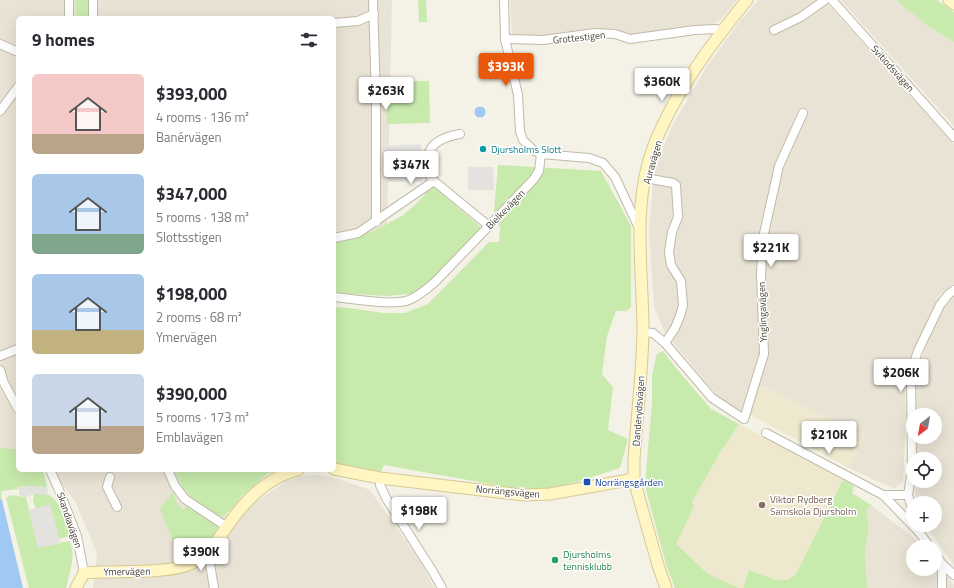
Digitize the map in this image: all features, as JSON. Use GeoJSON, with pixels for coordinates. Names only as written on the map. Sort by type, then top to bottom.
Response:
{"type":"FeatureCollection","features":[{"type":"Feature","properties":{"kind":"street"},"geometry":{"type":"LineString","coordinates":[[69,16],[70,0]]}},
{"type":"Feature","properties":{"kind":"street"},"geometry":{"type":"LineString","coordinates":[[93,0],[93,16]]}},
{"type":"Feature","properties":{"kind":"street"},"geometry":{"type":"LineString","coordinates":[[373,0],[376,98],[376,222]]}},
{"type":"Feature","properties":{"kind":"street"},"geometry":{"type":"LineString","coordinates":[[504,0],[505,39],[518,95],[522,140],[541,154],[589,158],[603,163],[615,177],[640,230]]}},
{"type":"Feature","properties":{"kind":"street","name":"Auravägen"},"geometry":{"type":"LineString","coordinates":[[640,230],[645,178],[654,146],[674,104],[723,30],[747,0]]}},
{"type":"Feature","properties":{"kind":"street"},"geometry":{"type":"LineString","coordinates":[[774,30],[801,17],[826,0]]}},
{"type":"Feature","properties":{"kind":"street","name":"Svitiodsvägen"},"geometry":{"type":"LineString","coordinates":[[832,0],[954,137]]}},
{"type":"Feature","properties":{"kind":"street"},"geometry":{"type":"LineString","coordinates":[[949,0],[954,4]]}},
{"type":"Feature","properties":{"kind":"street"},"geometry":{"type":"LineString","coordinates":[[336,23],[358,21],[374,14]]}},
{"type":"Feature","properties":{"kind":"street","name":"Grottestigen"},"geometry":{"type":"LineString","coordinates":[[505,39],[543,40],[594,33],[614,34],[630,39],[695,30],[723,30]]}},
{"type":"Feature","properties":{"kind":"street"},"geometry":{"type":"LineString","coordinates":[[0,44],[16,51]]}},
{"type":"Feature","properties":{"kind":"street"},"geometry":{"type":"LineString","coordinates":[[0,111],[16,90]]}},
{"type":"Feature","properties":{"kind":"street","name":"Ynglingavägen"},"geometry":{"type":"LineString","coordinates":[[665,343],[712,398],[744,419],[764,354],[761,274],[763,238],[779,166],[803,113]]}},
{"type":"Feature","properties":{"kind":"street"},"geometry":{"type":"LineString","coordinates":[[460,134],[448,136],[436,144],[428,154],[427,172],[434,182],[489,226]]}},
{"type":"Feature","properties":{"kind":"street","name":"Bielkevägen"},"geometry":{"type":"LineString","coordinates":[[336,297],[384,302],[408,301],[420,295],[435,282],[533,180],[539,171],[541,154]]}},
{"type":"Feature","properties":{"kind":"street"},"geometry":{"type":"LineString","coordinates":[[642,332],[653,333],[665,343],[675,328],[683,305],[681,281],[671,265],[669,252],[672,232],[678,217],[676,185],[673,183],[645,178]]}},
{"type":"Feature","properties":{"kind":"street"},"geometry":{"type":"LineString","coordinates":[[336,238],[358,233],[434,182]]}},
{"type":"Feature","properties":{"kind":"street","name":"Danderydsvägen"},"geometry":{"type":"LineString","coordinates":[[640,230],[642,332],[634,479],[648,531],[666,588]]}},
{"type":"Feature","properties":{"kind":"street"},"geometry":{"type":"LineString","coordinates":[[883,495],[908,495],[912,469],[911,372],[918,351],[940,305],[954,290]]}},
{"type":"Feature","properties":{"kind":"street"},"geometry":{"type":"LineString","coordinates":[[0,356],[16,350]]}},
{"type":"Feature","properties":{"kind":"street"},"geometry":{"type":"LineString","coordinates":[[0,370],[2,383],[16,406]]}},
{"type":"Feature","properties":{"kind":"street"},"geometry":{"type":"LineString","coordinates":[[766,433],[883,495],[906,517]]}},
{"type":"Feature","properties":{"kind":"street"},"geometry":{"type":"LineString","coordinates":[[336,469],[380,478],[380,486],[386,498],[442,588]]}},
{"type":"Feature","properties":{"kind":"street","name":"Skandiavägen"},"geometry":{"type":"LineString","coordinates":[[51,472],[60,490],[77,536],[84,573]]}},
{"type":"Feature","properties":{"kind":"street"},"geometry":{"type":"LineString","coordinates":[[169,472],[175,486],[186,499],[227,527]]}},
{"type":"Feature","properties":{"kind":"street","name":"Ymervägen"},"geometry":{"type":"LineString","coordinates":[[84,573],[163,570],[189,564],[208,552],[248,501],[266,484],[289,472]]}},
{"type":"Feature","properties":{"kind":"street"},"geometry":{"type":"LineString","coordinates":[[110,477],[108,488],[117,507]]}},
{"type":"Feature","properties":{"kind":"street","name":"Norrängsvägen"},"geometry":{"type":"LineString","coordinates":[[380,478],[523,495],[550,494],[634,479]]}},
{"type":"Feature","properties":{"kind":"street"},"geometry":{"type":"LineString","coordinates":[[208,552],[214,588]]}},
{"type":"Feature","properties":{"kind":"street"},"geometry":{"type":"LineString","coordinates":[[942,564],[954,575]]}},
{"type":"Feature","properties":{"kind":"street"},"geometry":{"type":"LineString","coordinates":[[76,588],[84,573]]}},
{"type":"Feature","properties":{"kind":"street"},"geometry":{"type":"LineString","coordinates":[[942,576],[942,588]]}},
{"type":"Feature","properties":{"kind":"shaded area"},"geometry":{"type":"Polygon","coordinates":[[[0,0],[392,0],[387,223],[367,234],[336,242],[336,16],[16,16],[16,449],[0,447],[0,0]]]}},
{"type":"Feature","properties":{"kind":"shaded area"},"geometry":{"type":"Polygon","coordinates":[[[510,0],[737,0],[720,20],[713,25],[630,37],[603,30],[512,37],[510,0]]]}},
{"type":"Feature","properties":{"kind":"shaded area"},"geometry":{"type":"Polygon","coordinates":[[[759,0],[824,0],[954,144],[954,284],[940,295],[905,368],[906,420],[903,481],[894,489],[849,468],[865,436],[761,385],[752,416],[735,408],[717,395],[665,333],[654,306],[649,233],[653,182],[656,168],[671,128],[706,68],[740,21],[759,0]]]}},
{"type":"Feature","properties":{"kind":"shaded area"},"geometry":{"type":"Polygon","coordinates":[[[841,0],[896,0],[928,26],[954,42],[954,126],[841,0]]]}},
{"type":"Feature","properties":{"kind":"shaded area"},"geometry":{"type":"Polygon","coordinates":[[[421,144],[422,182],[385,182],[384,146],[421,144]]]}},
{"type":"Feature","properties":{"kind":"shaded area"},"geometry":{"type":"Polygon","coordinates":[[[468,167],[493,167],[494,190],[468,190],[468,167]]]}},
{"type":"Feature","properties":{"kind":"shaded area"},"geometry":{"type":"Polygon","coordinates":[[[954,296],[954,565],[942,548],[942,540],[936,540],[930,532],[942,532],[942,496],[916,496],[915,489],[942,488],[942,452],[915,452],[916,444],[942,444],[942,408],[916,408],[917,374],[927,343],[941,312],[954,296]]]}},
{"type":"Feature","properties":{"kind":"shaded area"},"geometry":{"type":"Polygon","coordinates":[[[760,385],[866,436],[849,468],[752,416],[760,385]]]}},
{"type":"Feature","properties":{"kind":"shaded area","name":"Viktor Rydberg Samskola Djursholm"},"geometry":{"type":"Polygon","coordinates":[[[739,424],[843,480],[796,574],[788,580],[776,580],[750,570],[743,588],[739,588],[708,574],[676,544],[694,507],[692,502],[718,456],[739,424]]]}},
{"type":"Feature","properties":{"kind":"shaded area"},"geometry":{"type":"Polygon","coordinates":[[[53,472],[175,472],[183,489],[223,516],[258,500],[285,482],[302,476],[317,475],[336,478],[370,490],[420,561],[434,588],[93,588],[97,553],[75,501],[53,472]]]}},
{"type":"Feature","properties":{"kind":"shaded area"},"geometry":{"type":"Polygon","coordinates":[[[19,486],[47,487],[48,495],[34,494],[26,497],[19,495],[19,486]]]}},
{"type":"Feature","properties":{"kind":"shaded area"},"geometry":{"type":"Polygon","coordinates":[[[50,505],[60,543],[38,548],[29,510],[50,505]]]}},
{"type":"Feature","properties":{"kind":"shaded area"},"geometry":{"type":"Polygon","coordinates":[[[871,505],[916,540],[906,540],[906,576],[942,576],[942,571],[954,585],[954,588],[867,588],[865,550],[869,527],[866,511],[871,505]]]}},
{"type":"Feature","properties":{"kind":"green space"},"geometry":{"type":"Polygon","coordinates":[[[75,0],[89,0],[89,16],[77,16],[75,0]]]}},
{"type":"Feature","properties":{"kind":"green space"},"geometry":{"type":"Polygon","coordinates":[[[418,0],[426,0],[427,22],[419,22],[418,0]]]}},
{"type":"Feature","properties":{"kind":"green space"},"geometry":{"type":"Polygon","coordinates":[[[896,0],[937,0],[954,12],[954,42],[928,26],[896,0]]]}},
{"type":"Feature","properties":{"kind":"green space"},"geometry":{"type":"Polygon","coordinates":[[[386,81],[429,81],[430,123],[387,124],[386,81]]]}},
{"type":"Feature","properties":{"kind":"green space"},"geometry":{"type":"Polygon","coordinates":[[[498,165],[601,171],[631,226],[631,307],[626,311],[616,311],[607,336],[602,374],[613,387],[608,430],[628,439],[620,468],[554,489],[507,487],[384,465],[381,472],[336,464],[336,307],[383,313],[405,313],[428,304],[489,242],[499,242],[500,228],[494,211],[498,165]]]}},
{"type":"Feature","properties":{"kind":"green space"},"geometry":{"type":"Polygon","coordinates":[[[434,187],[483,229],[420,290],[411,294],[386,296],[336,293],[336,242],[367,234],[402,216],[434,187]]]}},
{"type":"Feature","properties":{"kind":"green space"},"geometry":{"type":"Polygon","coordinates":[[[663,351],[711,409],[739,424],[718,456],[692,502],[694,507],[676,544],[708,574],[739,588],[675,588],[666,564],[646,490],[646,472],[652,403],[652,375],[657,354],[663,351]]]}},
{"type":"Feature","properties":{"kind":"green space"},"geometry":{"type":"Polygon","coordinates":[[[0,447],[16,449],[16,472],[43,472],[47,487],[19,486],[18,489],[1,491],[2,500],[0,499],[0,447]]]}},
{"type":"Feature","properties":{"kind":"green space"},"geometry":{"type":"Polygon","coordinates":[[[175,472],[274,472],[267,474],[242,496],[232,509],[223,516],[215,515],[204,508],[183,489],[175,472]]]}},
{"type":"Feature","properties":{"kind":"green space"},"geometry":{"type":"Polygon","coordinates":[[[843,480],[854,486],[852,493],[871,505],[866,511],[869,527],[865,550],[867,588],[743,588],[749,570],[776,580],[788,580],[796,574],[843,480]]]}},
{"type":"Feature","properties":{"kind":"green space"},"geometry":{"type":"Polygon","coordinates":[[[173,491],[177,504],[184,510],[187,505],[217,524],[218,527],[203,548],[180,559],[160,509],[173,491]]]}},
{"type":"Feature","properties":{"kind":"green space"},"geometry":{"type":"Polygon","coordinates":[[[34,494],[47,494],[56,501],[63,512],[70,536],[59,539],[50,505],[36,509],[33,501],[34,494]]]}},
{"type":"Feature","properties":{"kind":"green space"},"geometry":{"type":"Polygon","coordinates":[[[10,495],[26,497],[38,548],[69,541],[71,545],[72,557],[66,588],[29,588],[6,498],[10,495]]]}},
{"type":"Feature","properties":{"kind":"water"},"geometry":{"type":"Polygon","coordinates":[[[478,107],[482,107],[484,108],[484,116],[478,117],[475,114],[475,110],[478,107]]]}},
{"type":"Feature","properties":{"kind":"water"},"geometry":{"type":"Polygon","coordinates":[[[0,499],[2,500],[23,588],[0,588],[0,499]]]}},
{"type":"Feature","properties":{"kind":"place","name":"Djursholms Slott"},"geometry":{"type":"Point","coordinates":[483,149]}},
{"type":"Feature","properties":{"kind":"place","name":"Norrängsgården"},"geometry":{"type":"Point","coordinates":[587,482]}},
{"type":"Feature","properties":{"kind":"place","name":"Viktor Rydberg Samskola Djursholm"},"geometry":{"type":"Point","coordinates":[762,505]}},
{"type":"Feature","properties":{"kind":"place","name":"Djursholms tennisklubb"},"geometry":{"type":"Point","coordinates":[555,560]}}]}
